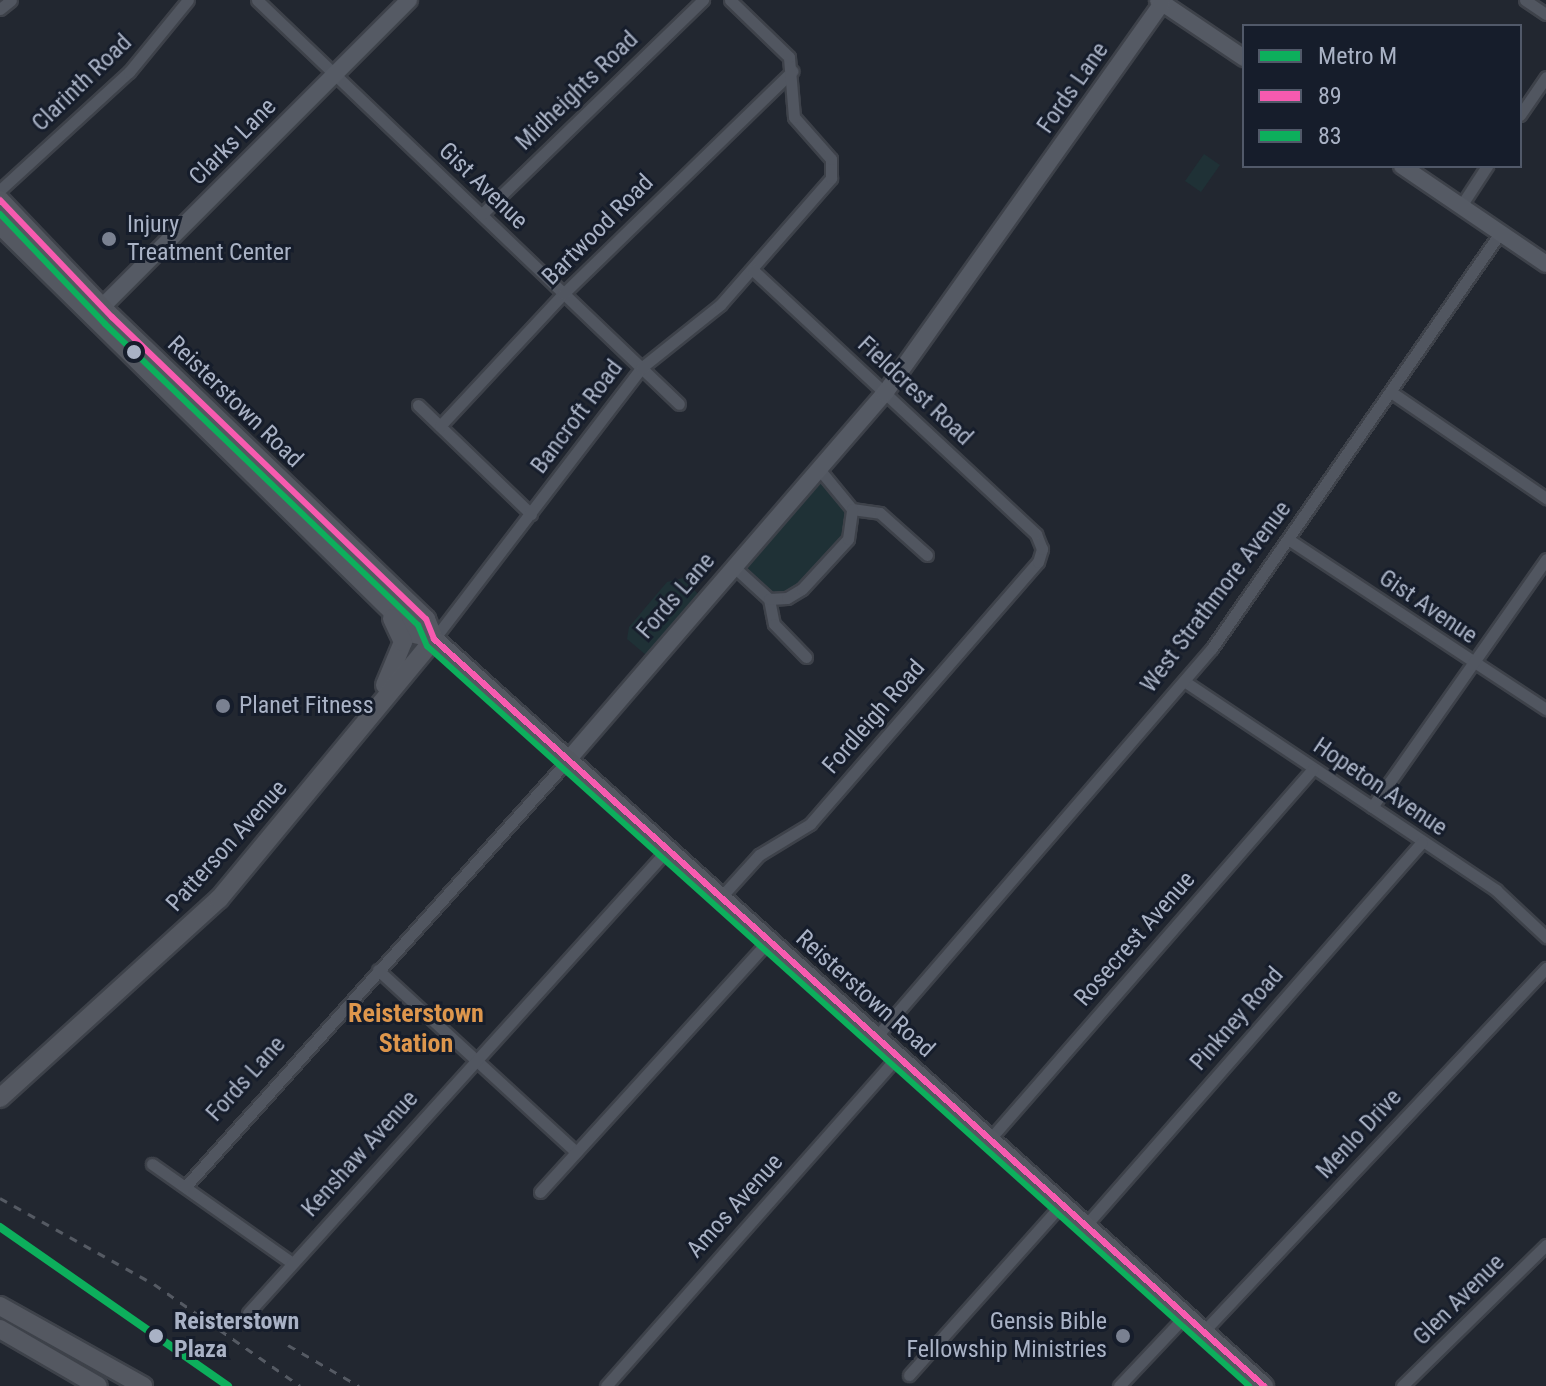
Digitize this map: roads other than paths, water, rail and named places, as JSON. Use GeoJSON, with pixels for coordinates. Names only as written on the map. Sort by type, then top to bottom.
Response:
{"type":"FeatureCollection","features":[{"type":"Feature","properties":{"kind":"main road","name":"Reisterstown Road"},"geometry":{"type":"LineString","coordinates":[[0,200],[97,313],[201,425],[415,634],[434,639]]}},
{"type":"Feature","properties":{"kind":"main road","name":"Reisterstown Road"},"geometry":{"type":"LineString","coordinates":[[0,225],[251,452],[426,619],[434,639],[1264,1386]]}},
{"type":"Feature","properties":{"kind":"main road"},"geometry":{"type":"LineString","coordinates":[[201,425],[242,454],[251,452]]}},
{"type":"Feature","properties":{"kind":"main road"},"geometry":{"type":"LineString","coordinates":[[338,557],[396,622],[403,637],[375,706]]}},
{"type":"Feature","properties":{"kind":"main road","name":"Patterson Avenue"},"geometry":{"type":"LineString","coordinates":[[0,1098],[219,899],[375,706],[434,639]]}},
{"type":"Feature","properties":{"kind":"main road"},"geometry":{"type":"LineString","coordinates":[[0,1306],[143,1386]]}},
{"type":"Feature","properties":{"kind":"main road"},"geometry":{"type":"LineString","coordinates":[[0,1329],[98,1386]]}},
{"type":"Feature","properties":{"kind":"street"},"geometry":{"type":"LineString","coordinates":[[0,9],[11,0]]}},
{"type":"Feature","properties":{"kind":"street","name":"Clarinth Road"},"geometry":{"type":"LineString","coordinates":[[0,190],[129,72],[188,0]]}},
{"type":"Feature","properties":{"kind":"street","name":"Gist Avenue"},"geometry":{"type":"LineString","coordinates":[[257,0],[679,404]]}},
{"type":"Feature","properties":{"kind":"street","name":"Clarks Lane"},"geometry":{"type":"LineString","coordinates":[[97,313],[409,0]]}},
{"type":"Feature","properties":{"kind":"street","name":"Midheights Road"},"geometry":{"type":"LineString","coordinates":[[482,214],[703,0]]}},
{"type":"Feature","properties":{"kind":"street"},"geometry":{"type":"LineString","coordinates":[[730,0],[785,52],[792,71]]}},
{"type":"Feature","properties":{"kind":"street"},"geometry":{"type":"LineString","coordinates":[[1525,0],[1546,14]]}},
{"type":"Feature","properties":{"kind":"street"},"geometry":{"type":"LineString","coordinates":[[1160,1],[1242,57]]}},
{"type":"Feature","properties":{"kind":"street","name":"Fords Lane"},"geometry":{"type":"LineString","coordinates":[[185,1187],[568,760],[885,393],[1160,1]]}},
{"type":"Feature","properties":{"kind":"street","name":"Bancroft Road"},"geometry":{"type":"LineString","coordinates":[[434,639],[641,368],[720,305],[827,185],[833,165],[794,117],[792,71]]}},
{"type":"Feature","properties":{"kind":"street","name":"Bartwood Road"},"geometry":{"type":"LineString","coordinates":[[440,426],[563,294],[792,71]]}},
{"type":"Feature","properties":{"kind":"street"},"geometry":{"type":"LineString","coordinates":[[1522,112],[1546,77]]}},
{"type":"Feature","properties":{"kind":"street"},"geometry":{"type":"LineString","coordinates":[[1405,168],[1546,264]]}},
{"type":"Feature","properties":{"kind":"street"},"geometry":{"type":"LineString","coordinates":[[1461,206],[1486,168]]}},
{"type":"Feature","properties":{"kind":"street","name":"West Strathmore Avenue"},"geometry":{"type":"LineString","coordinates":[[876,1037],[1184,681],[1288,539],[1500,233]]}},
{"type":"Feature","properties":{"kind":"street","name":"Fieldcrest Road"},"geometry":{"type":"LineString","coordinates":[[753,270],[1036,534],[1042,549]]}},
{"type":"Feature","properties":{"kind":"street"},"geometry":{"type":"LineString","coordinates":[[1391,392],[1546,498]]}},
{"type":"Feature","properties":{"kind":"street"},"geometry":{"type":"LineString","coordinates":[[418,405],[531,514]]}},
{"type":"Feature","properties":{"kind":"street"},"geometry":{"type":"LineString","coordinates":[[769,599],[796,595],[839,549],[852,529],[852,509],[819,469]]}},
{"type":"Feature","properties":{"kind":"street"},"geometry":{"type":"LineString","coordinates":[[852,509],[880,513],[927,555]]}},
{"type":"Feature","properties":{"kind":"street","name":"Gist Avenue"},"geometry":{"type":"LineString","coordinates":[[1288,539],[1473,664],[1546,709]]}},
{"type":"Feature","properties":{"kind":"street","name":"Fordleigh Road"},"geometry":{"type":"LineString","coordinates":[[721,897],[759,855],[810,824],[1038,562],[1042,549]]}},
{"type":"Feature","properties":{"kind":"street"},"geometry":{"type":"LineString","coordinates":[[1372,807],[1546,559]]}},
{"type":"Feature","properties":{"kind":"street"},"geometry":{"type":"LineString","coordinates":[[733,566],[769,599],[774,624],[806,657]]}},
{"type":"Feature","properties":{"kind":"street","name":"Hopeton Avenue"},"geometry":{"type":"LineString","coordinates":[[1184,681],[1496,890],[1546,937]]}},
{"type":"Feature","properties":{"kind":"street","name":"Rosecrest Avenue"},"geometry":{"type":"LineString","coordinates":[[990,1139],[1313,769]]}},
{"type":"Feature","properties":{"kind":"street","name":"Pinkney Road"},"geometry":{"type":"LineString","coordinates":[[1086,1225],[1422,842]]}},
{"type":"Feature","properties":{"kind":"street","name":"Kenshaw Avenue"},"geometry":{"type":"LineString","coordinates":[[248,1313],[668,849]]}},
{"type":"Feature","properties":{"kind":"street"},"geometry":{"type":"LineString","coordinates":[[540,1192],[769,940]]}},
{"type":"Feature","properties":{"kind":"street","name":"Menlo Drive"},"geometry":{"type":"LineString","coordinates":[[1204,1331],[1546,968]]}},
{"type":"Feature","properties":{"kind":"street"},"geometry":{"type":"LineString","coordinates":[[378,970],[576,1152]]}},
{"type":"Feature","properties":{"kind":"street","name":"Amos Avenue"},"geometry":{"type":"LineString","coordinates":[[606,1386],[898,1056]]}},
{"type":"Feature","properties":{"kind":"street"},"geometry":{"type":"LineString","coordinates":[[152,1164],[291,1262]]}},
{"type":"Feature","properties":{"kind":"street"},"geometry":{"type":"LineString","coordinates":[[909,1375],[1062,1204]]}},
{"type":"Feature","properties":{"kind":"street","name":"Glen Avenue"},"geometry":{"type":"LineString","coordinates":[[1404,1384],[1546,1245]]}},
{"type":"Feature","properties":{"kind":"street"},"geometry":{"type":"LineString","coordinates":[[1119,1386],[1186,1315]]}},
{"type":"Feature","properties":{"kind":"railway"},"geometry":{"type":"LineString","coordinates":[[0,1198],[154,1284],[300,1386]]}},
{"type":"Feature","properties":{"kind":"railway"},"geometry":{"type":"LineString","coordinates":[[288,1345],[359,1386]]}},
{"type":"Feature","properties":{"kind":"metro line","name":"M"},"geometry":{"type":"LineString","coordinates":[[0,1227],[228,1386]]}},
{"type":"Feature","properties":{"kind":"place","name":"Injury Treatment Center"},"geometry":{"type":"Point","coordinates":[109,239]}},
{"type":"Feature","properties":{"kind":"place","name":"Planet Fitness"},"geometry":{"type":"Point","coordinates":[223,706]}},
{"type":"Feature","properties":{"kind":"place","name":"Reisterstown Plaza"},"geometry":{"type":"Point","coordinates":[156,1336]}},
{"type":"Feature","properties":{"kind":"place","name":"Gensis Bible Fellowship Ministries"},"geometry":{"type":"Point","coordinates":[1123,1336]}},
{"type":"Feature","properties":{"kind":"district","name":"Reisterstown Station"},"geometry":{"type":"Point","coordinates":[416,1029]}}]}
